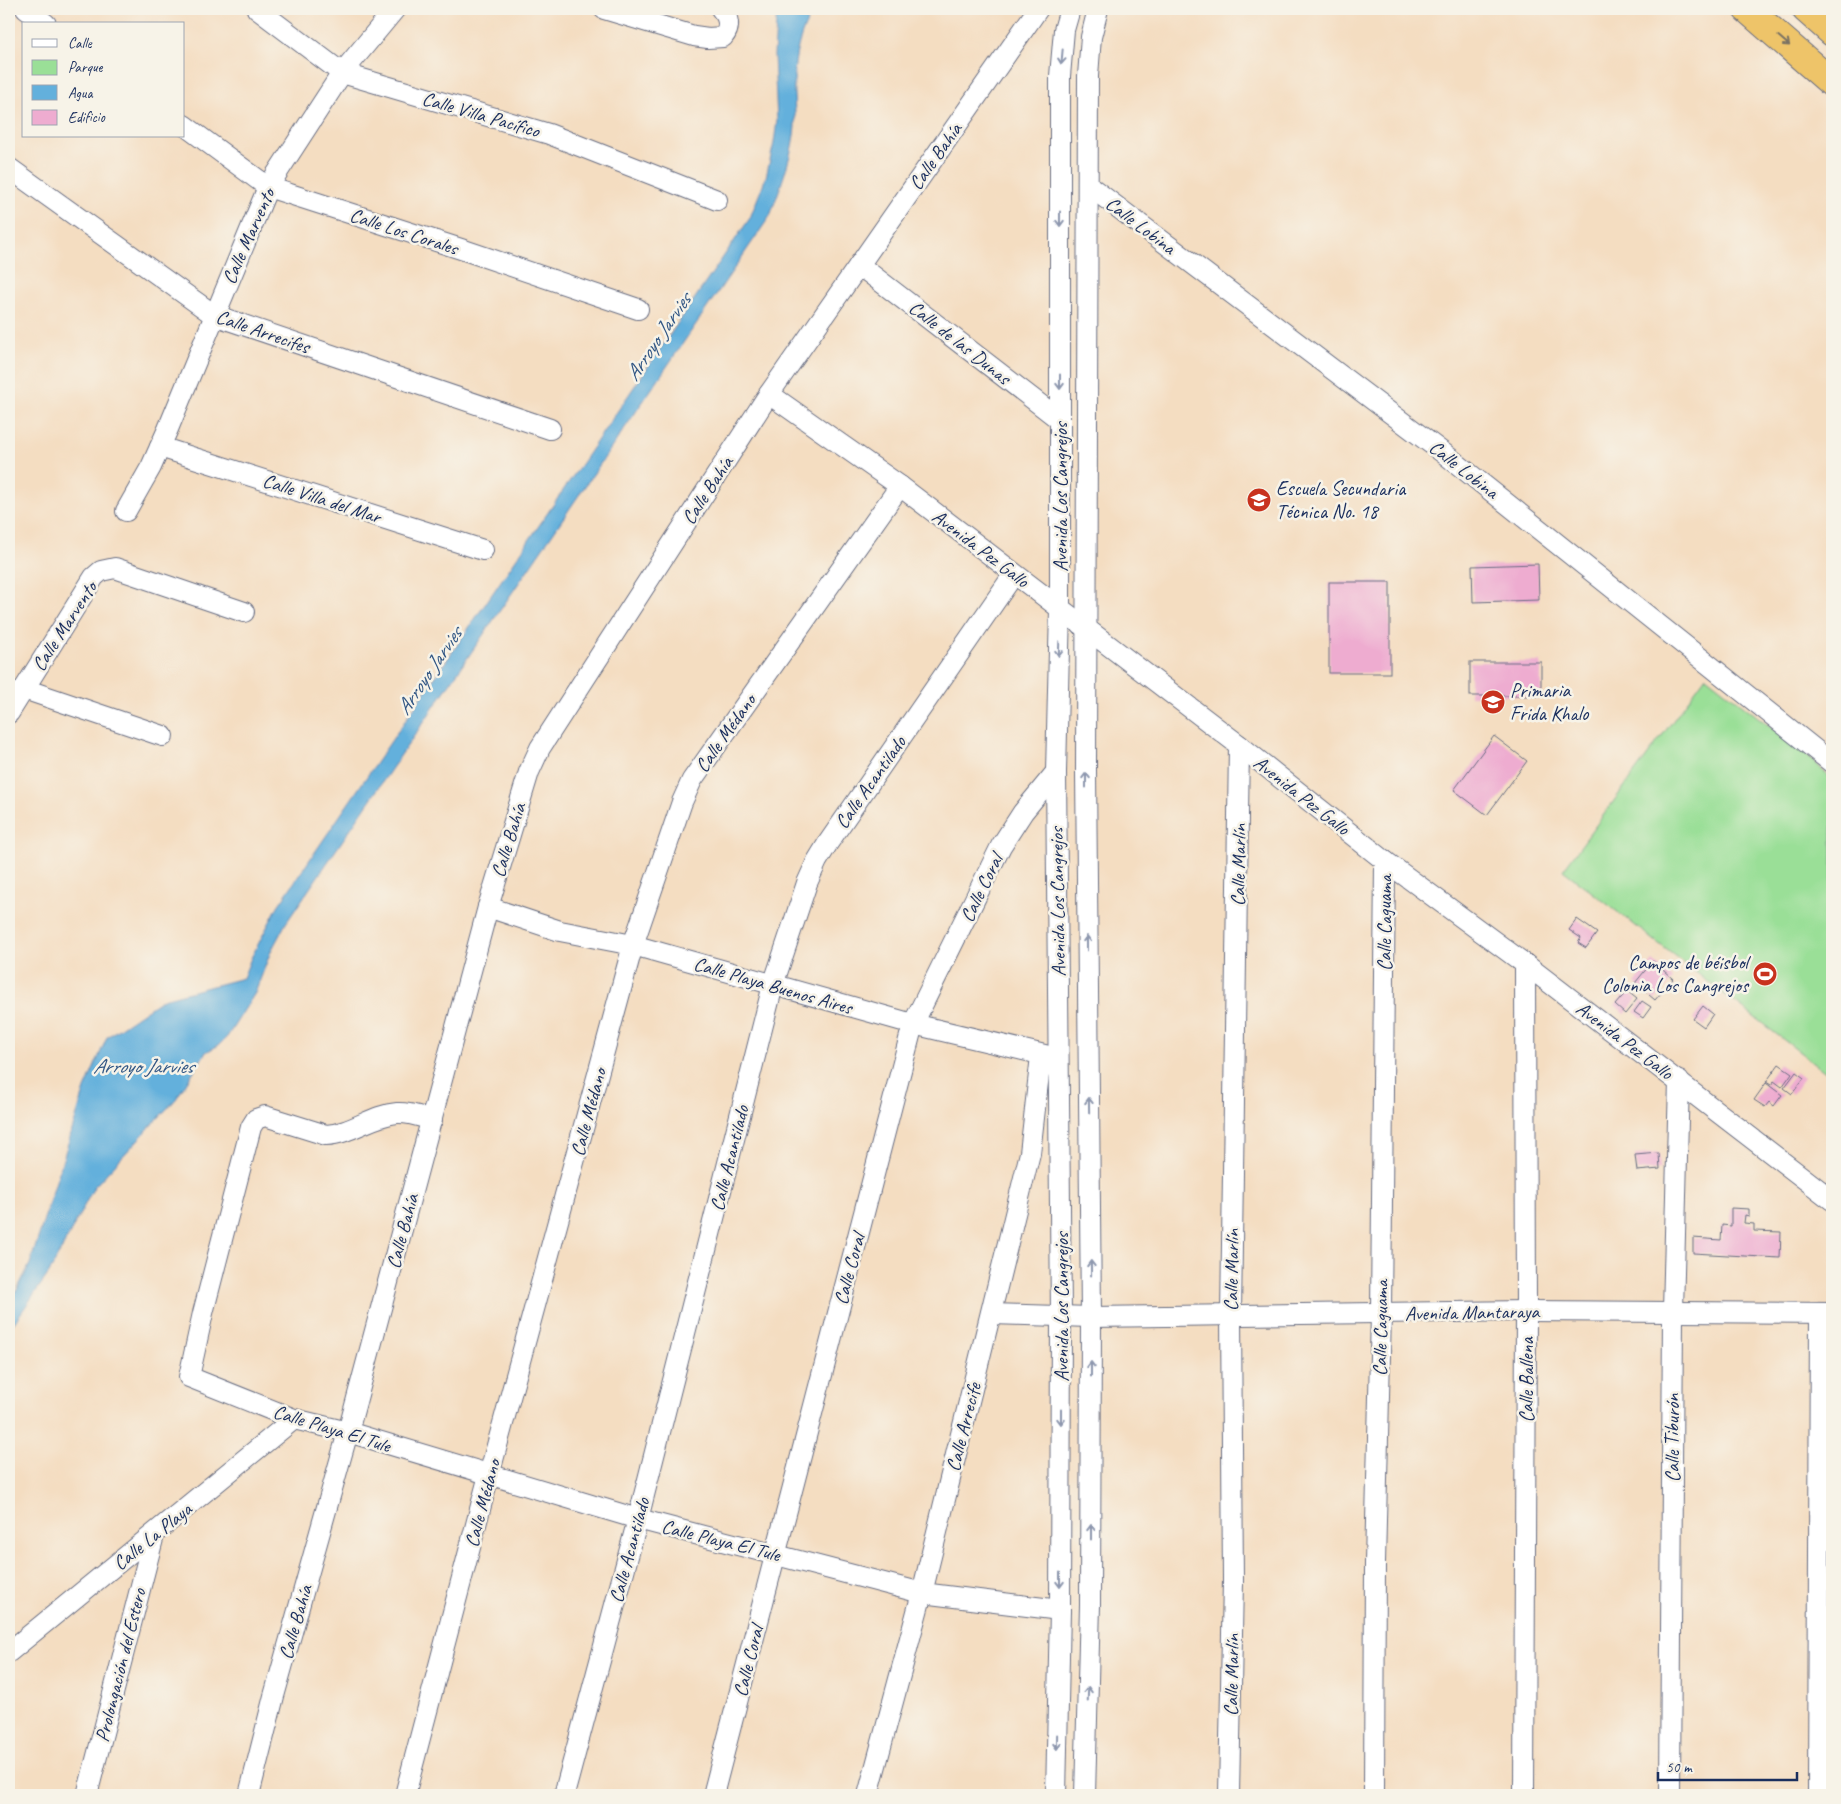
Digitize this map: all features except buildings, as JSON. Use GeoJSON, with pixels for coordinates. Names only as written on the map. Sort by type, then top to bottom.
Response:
{"type":"FeatureCollection","features":[{"type":"Feature","properties":{"kind":"highway"},"geometry":{"type":"LineString","coordinates":[[1747,9],[1832,83]]}},
{"type":"Feature","properties":{"kind":"highway"},"geometry":{"type":"LineString","coordinates":[[1806,9],[1832,32]]}},
{"type":"Feature","properties":{"kind":"street"},"geometry":{"type":"LineString","coordinates":[[26,9],[43,22]]}},
{"type":"Feature","properties":{"kind":"street","name":"Calle Villa Pacífico"},"geometry":{"type":"LineString","coordinates":[[257,9],[342,73],[549,134],[717,200]]}},
{"type":"Feature","properties":{"kind":"street","name":"Calle Marvento"},"geometry":{"type":"LineString","coordinates":[[126,511],[160,447],[268,187],[342,73],[395,9]]}},
{"type":"Feature","properties":{"kind":"street"},"geometry":{"type":"LineString","coordinates":[[604,9],[694,36],[708,38],[723,37],[728,32],[729,22],[726,13],[721,9]]}},
{"type":"Feature","properties":{"kind":"street","name":"Calle Bahía"},"geometry":{"type":"LineString","coordinates":[[249,1795],[274,1696],[348,1432],[488,907],[528,772],[540,748],[769,394],[1038,9]]}},
{"type":"Feature","properties":{"kind":"street","name":"Avenida Los Cangrejos"},"geometry":{"type":"LineString","coordinates":[[1056,1795],[1060,1610],[1061,1316],[1050,1057],[1060,608],[1060,76],[1064,30],[1070,9]]}},
{"type":"Feature","properties":{"kind":"street","name":"Avenida Los Cangrejos"},"geometry":{"type":"LineString","coordinates":[[1085,1795],[1090,1605],[1091,1316],[1086,781],[1088,630],[1088,76],[1091,37],[1098,9]]}},
{"type":"Feature","properties":{"kind":"street","name":"Calle Los Corales"},"geometry":{"type":"LineString","coordinates":[[185,126],[268,187],[638,308]]}},
{"type":"Feature","properties":{"kind":"street","name":"Calle Arrecifes"},"geometry":{"type":"LineString","coordinates":[[9,168],[214,315],[550,429]]}},
{"type":"Feature","properties":{"kind":"street","name":"Calle Lobina"},"geometry":{"type":"LineString","coordinates":[[1088,186],[1446,455],[1832,763]]}},
{"type":"Feature","properties":{"kind":"street","name":"Calle de las Dunas"},"geometry":{"type":"LineString","coordinates":[[859,264],[1060,420]]}},
{"type":"Feature","properties":{"kind":"street","name":"Avenida Pez Gallo"},"geometry":{"type":"LineString","coordinates":[[769,394],[900,486],[1240,745],[1385,860],[1679,1081],[1832,1200]]}},
{"type":"Feature","properties":{"kind":"street","name":"Calle Villa del Mar"},"geometry":{"type":"LineString","coordinates":[[160,447],[483,550]]}},
{"type":"Feature","properties":{"kind":"street","name":"Calle Médano"},"geometry":{"type":"LineString","coordinates":[[406,1795],[489,1475],[633,945],[682,802],[692,780],[900,486]]}},
{"type":"Feature","properties":{"kind":"street","name":"Calle Marvento"},"geometry":{"type":"LineString","coordinates":[[9,713],[94,577],[107,569],[115,568],[244,612]]}},
{"type":"Feature","properties":{"kind":"street","name":"Calle Acantilado"},"geometry":{"type":"LineString","coordinates":[[564,1795],[638,1519],[773,985],[807,883],[817,861],[1014,574]]}},
{"type":"Feature","properties":{"kind":"street"},"geometry":{"type":"LineString","coordinates":[[24,689],[163,736]]}},
{"type":"Feature","properties":{"kind":"street","name":"Calle Marlín"},"geometry":{"type":"LineString","coordinates":[[1229,1795],[1232,1580],[1231,1315],[1240,745]]}},
{"type":"Feature","properties":{"kind":"street","name":"Calle Coral"},"geometry":{"type":"LineString","coordinates":[[713,1795],[913,1024],[1001,846],[1023,812],[1056,772]]}},
{"type":"Feature","properties":{"kind":"street","name":"Calle Caguama"},"geometry":{"type":"LineString","coordinates":[[1374,1795],[1375,1554],[1381,1313],[1385,860]]}},
{"type":"Feature","properties":{"kind":"street","name":"Calle Playa Buenos Aires"},"geometry":{"type":"LineString","coordinates":[[488,907],[560,931],[633,945],[913,1024],[1050,1057]]}},
{"type":"Feature","properties":{"kind":"street","name":"Calle Ballena"},"geometry":{"type":"LineString","coordinates":[[1524,1795],[1525,964]]}},
{"type":"Feature","properties":{"kind":"street","name":"Calle Arrecife"},"geometry":{"type":"LineString","coordinates":[[868,1795],[922,1593],[991,1314],[1030,1153],[1050,1057]]}},
{"type":"Feature","properties":{"kind":"street","name":"Calle Tiburón"},"geometry":{"type":"LineString","coordinates":[[1670,1795],[1673,1311],[1679,1081]]}},
{"type":"Feature","properties":{"kind":"street","name":"Calle Playa El Tule"},"geometry":{"type":"LineString","coordinates":[[432,1120],[410,1114],[397,1113],[335,1134],[326,1135],[264,1116],[256,1119],[251,1127],[222,1238],[189,1377],[294,1419],[348,1432],[638,1519],[922,1593],[1060,1610]]}},
{"type":"Feature","properties":{"kind":"street","name":"Avenida Mantaraya"},"geometry":{"type":"LineString","coordinates":[[991,1314],[1091,1316],[1526,1311],[1826,1313]]}},
{"type":"Feature","properties":{"kind":"street"},"geometry":{"type":"LineString","coordinates":[[1818,1795],[1826,1313]]}},
{"type":"Feature","properties":{"kind":"street","name":"Calle La Playa"},"geometry":{"type":"LineString","coordinates":[[9,1652],[294,1419]]}},
{"type":"Feature","properties":{"kind":"street","name":"Prolongación del Estero"},"geometry":{"type":"LineString","coordinates":[[87,1795],[154,1535]]}},
{"type":"Feature","properties":{"kind":"green space","name":"Campos de béisbol Colonia Los Cangrejos"},"geometry":{"type":"Polygon","coordinates":[[[1706,676],[1815,762],[1832,781],[1832,1077],[1563,870],[1706,676]]]}},
{"type":"Feature","properties":{"kind":"water","name":"Arroyo Jarvies"},"geometry":{"type":"Polygon","coordinates":[[[777,9],[814,9],[805,26],[797,53],[794,72],[794,135],[787,166],[770,216],[286,923],[271,951],[255,993],[227,1037],[219,1045],[206,1052],[176,1099],[94,1187],[49,1273],[9,1330],[9,1298],[17,1290],[30,1264],[85,1089],[107,1037],[163,999],[243,978],[251,958],[278,906],[750,218],[766,177],[777,121],[774,55],[777,9]]]}},
{"type":"Feature","properties":{"kind":"place","name":"Escuela Secundaria Técnica No. 18"},"geometry":{"type":"Point","coordinates":[1259,500]}},
{"type":"Feature","properties":{"kind":"place","name":"Primaria Frida Khalo"},"geometry":{"type":"Point","coordinates":[1493,702]}},
{"type":"Feature","properties":{"kind":"place","name":"Campos de béisbol Colonia Los Cangrejos"},"geometry":{"type":"Point","coordinates":[1765,974]}}]}
